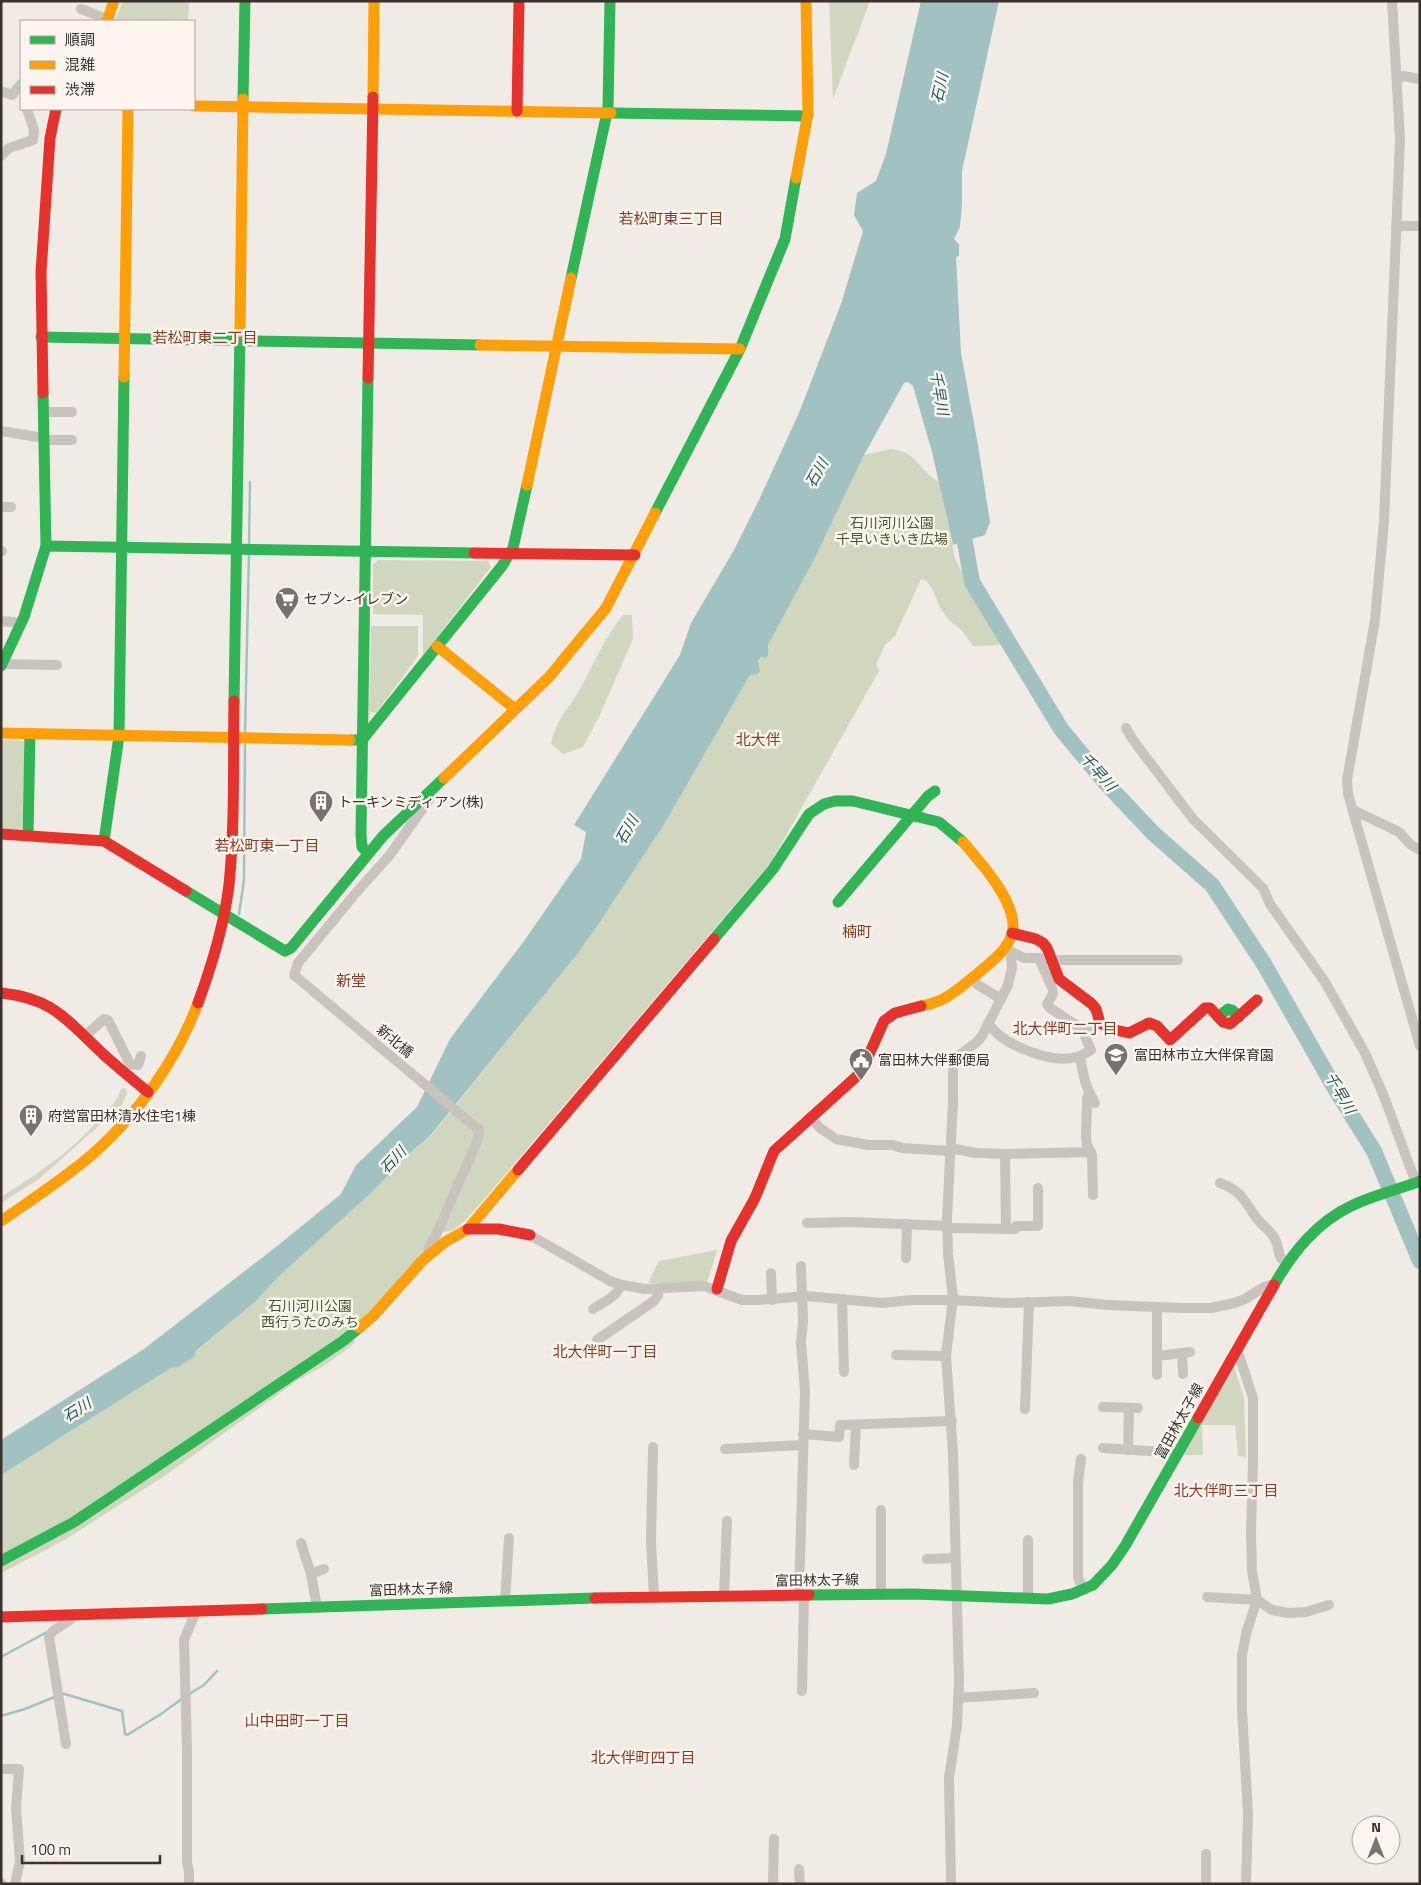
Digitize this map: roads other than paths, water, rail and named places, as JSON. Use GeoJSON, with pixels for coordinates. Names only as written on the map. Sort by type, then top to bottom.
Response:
{"type":"FeatureCollection","features":[{"type":"Feature","properties":{"kind":"street"},"geometry":{"type":"LineString","coordinates":[[81,9],[107,20],[114,1]]}},
{"type":"Feature","properties":{"kind":"street"},"geometry":{"type":"LineString","coordinates":[[1,1221],[96,1151],[148,1092],[168,1066],[206,985],[218,948],[225,916],[231,872],[245,1]]}},
{"type":"Feature","properties":{"kind":"street"},"geometry":{"type":"LineString","coordinates":[[368,854],[362,847],[361,834],[374,1]]}},
{"type":"Feature","properties":{"kind":"street"},"geometry":{"type":"LineString","coordinates":[[517,111],[519,1]]}},
{"type":"Feature","properties":{"kind":"street"},"geometry":{"type":"LineString","coordinates":[[362,739],[502,566],[513,548],[607,113],[610,1]]}},
{"type":"Feature","properties":{"kind":"street"},"geometry":{"type":"LineString","coordinates":[[1,834],[104,841],[278,948],[288,950],[383,836],[549,677],[606,608],[740,348],[785,239],[808,116],[806,1]]}},
{"type":"Feature","properties":{"kind":"street"},"geometry":{"type":"LineString","coordinates":[[1392,1],[1400,139],[1384,521],[1375,620],[1347,780],[1348,794],[1420,1046]]}},
{"type":"Feature","properties":{"kind":"street"},"geometry":{"type":"LineString","coordinates":[[1397,79],[1403,76],[1420,80]]}},
{"type":"Feature","properties":{"kind":"street"},"geometry":{"type":"LineString","coordinates":[[1,91],[12,95],[20,85]]}},
{"type":"Feature","properties":{"kind":"street"},"geometry":{"type":"LineString","coordinates":[[195,106],[808,116]]}},
{"type":"Feature","properties":{"kind":"street"},"geometry":{"type":"LineString","coordinates":[[1,156],[9,148],[33,140],[34,130],[27,110]]}},
{"type":"Feature","properties":{"kind":"street"},"geometry":{"type":"LineString","coordinates":[[56,110],[50,138],[41,272],[43,412],[40,438],[46,546],[2,665],[57,666]]}},
{"type":"Feature","properties":{"kind":"street"},"geometry":{"type":"LineString","coordinates":[[104,841],[119,736],[128,110]]}},
{"type":"Feature","properties":{"kind":"street"},"geometry":{"type":"LineString","coordinates":[[1396,228],[1420,226]]}},
{"type":"Feature","properties":{"kind":"street"},"geometry":{"type":"LineString","coordinates":[[41,337],[740,348]]}},
{"type":"Feature","properties":{"kind":"street"},"geometry":{"type":"LineString","coordinates":[[43,412],[72,412]]}},
{"type":"Feature","properties":{"kind":"street"},"geometry":{"type":"LineString","coordinates":[[1,431],[40,438],[72,440]]}},
{"type":"Feature","properties":{"kind":"street"},"geometry":{"type":"LineString","coordinates":[[46,546],[634,555]]}},
{"type":"Feature","properties":{"kind":"street"},"geometry":{"type":"LineString","coordinates":[[1,621],[18,623]]}},
{"type":"Feature","properties":{"kind":"street"},"geometry":{"type":"LineString","coordinates":[[437,646],[516,709]]}},
{"type":"Feature","properties":{"kind":"street"},"geometry":{"type":"LineString","coordinates":[[1126,728],[1193,819],[1263,888],[1270,904],[1325,982],[1365,1053],[1383,1094],[1416,1183]]}},
{"type":"Feature","properties":{"kind":"street"},"geometry":{"type":"LineString","coordinates":[[1,733],[362,739]]}},
{"type":"Feature","properties":{"kind":"street"},"geometry":{"type":"LineString","coordinates":[[28,835],[30,734]]}},
{"type":"Feature","properties":{"kind":"street"},"geometry":{"type":"LineString","coordinates":[[838,902],[931,793],[935,791]]}},
{"type":"Feature","properties":{"kind":"street","name":"新北橋"},"geometry":{"type":"LineString","coordinates":[[427,792],[431,797],[402,840],[298,963],[294,975],[475,1124],[479,1130],[478,1139],[438,1233],[427,1251],[428,1256]]}},
{"type":"Feature","properties":{"kind":"street"},"geometry":{"type":"LineString","coordinates":[[1,1561],[74,1522],[343,1341],[373,1316],[428,1256],[445,1242],[468,1229],[773,869],[809,814],[824,804],[844,801],[939,822],[946,825],[957,837],[1005,897],[1012,914],[1012,933],[1009,951],[1011,957],[1011,977],[977,1042],[954,1059],[953,1062],[947,1227],[952,1300],[946,1356],[952,1421],[959,1681],[956,1725],[949,1778],[951,1884]]}},
{"type":"Feature","properties":{"kind":"street"},"geometry":{"type":"LineString","coordinates":[[1353,810],[1399,832],[1411,845],[1420,850]]}},
{"type":"Feature","properties":{"kind":"street"},"geometry":{"type":"LineString","coordinates":[[1012,933],[1036,939],[1047,948],[1059,979],[1097,1009],[1100,1022],[1106,1028],[1128,1033],[1149,1022],[1156,1026],[1170,1040],[1205,1008],[1210,1008],[1223,1022],[1230,1024],[1257,1000]]}},
{"type":"Feature","properties":{"kind":"street"},"geometry":{"type":"LineString","coordinates":[[717,1290],[731,1242],[755,1198],[774,1152],[812,1119],[860,1072],[888,1016],[940,1001],[950,996],[972,977],[1009,951]]}},
{"type":"Feature","properties":{"kind":"street"},"geometry":{"type":"LineString","coordinates":[[1009,951],[1024,958],[1039,958],[1044,972],[1054,989],[1047,1004],[1050,1008],[1084,1029],[1088,1030],[1100,1022]]}},
{"type":"Feature","properties":{"kind":"street"},"geometry":{"type":"LineString","coordinates":[[1051,960],[1178,960]]}},
{"type":"Feature","properties":{"kind":"street"},"geometry":{"type":"LineString","coordinates":[[972,977],[978,985],[1001,999]]}},
{"type":"Feature","properties":{"kind":"street"},"geometry":{"type":"LineString","coordinates":[[1,993],[29,997],[53,1007],[67,1017],[106,1057],[148,1092]]}},
{"type":"Feature","properties":{"kind":"street"},"geometry":{"type":"LineString","coordinates":[[85,1036],[104,1019],[108,1020],[130,1064],[138,1065],[141,1056]]}},
{"type":"Feature","properties":{"kind":"street"},"geometry":{"type":"LineString","coordinates":[[988,1023],[992,1030],[1022,1049],[1033,1054],[1064,1058],[1080,1056],[1091,1050],[1083,1032],[1084,1029]]}},
{"type":"Feature","properties":{"kind":"street"},"geometry":{"type":"LineString","coordinates":[[1080,1056],[1081,1071],[1095,1103]]}},
{"type":"Feature","properties":{"kind":"street"},"geometry":{"type":"LineString","coordinates":[[1089,1093],[1087,1098],[1086,1137],[1090,1152],[1093,1195]]}},
{"type":"Feature","properties":{"kind":"street"},"geometry":{"type":"LineString","coordinates":[[812,1119],[820,1128],[836,1139],[868,1145],[950,1149],[976,1154],[1090,1152]]}},
{"type":"Feature","properties":{"kind":"street"},"geometry":{"type":"LineString","coordinates":[[1005,1154],[1006,1229]]}},
{"type":"Feature","properties":{"kind":"street","name":"富田林太子線"},"geometry":{"type":"LineString","coordinates":[[1,1617],[654,1596],[881,1594],[1056,1598],[1084,1590],[1100,1578],[1119,1556],[1274,1284],[1303,1240],[1324,1222],[1350,1207],[1416,1183]]}},
{"type":"Feature","properties":{"kind":"street"},"geometry":{"type":"LineString","coordinates":[[1220,1184],[1238,1192],[1245,1199],[1260,1223],[1275,1238],[1279,1257],[1286,1264]]}},
{"type":"Feature","properties":{"kind":"street"},"geometry":{"type":"LineString","coordinates":[[807,1223],[907,1224],[1006,1229],[1015,1229],[1016,1226],[1038,1226],[1038,1188]]}},
{"type":"Feature","properties":{"kind":"street"},"geometry":{"type":"LineString","coordinates":[[906,1258],[907,1224]]}},
{"type":"Feature","properties":{"kind":"street"},"geometry":{"type":"LineString","coordinates":[[468,1229],[503,1228],[530,1234],[610,1281],[622,1285],[658,1288],[695,1286],[717,1290],[742,1300],[802,1297],[882,1303],[911,1300],[1007,1303],[1070,1301],[1157,1307],[1211,1308],[1246,1298],[1264,1287],[1274,1284]]}},
{"type":"Feature","properties":{"kind":"street"},"geometry":{"type":"LineString","coordinates":[[801,1266],[803,1320],[801,1343],[805,1391],[803,1434],[802,1691]]}},
{"type":"Feature","properties":{"kind":"street"},"geometry":{"type":"LineString","coordinates":[[771,1273],[772,1300]]}},
{"type":"Feature","properties":{"kind":"street"},"geometry":{"type":"LineString","coordinates":[[593,1309],[614,1295],[620,1290],[622,1285]]}},
{"type":"Feature","properties":{"kind":"street"},"geometry":{"type":"LineString","coordinates":[[596,1340],[654,1301],[658,1294],[658,1288]]}},
{"type":"Feature","properties":{"kind":"street"},"geometry":{"type":"LineString","coordinates":[[842,1299],[844,1372]]}},
{"type":"Feature","properties":{"kind":"street"},"geometry":{"type":"LineString","coordinates":[[1025,1409],[1029,1302]]}},
{"type":"Feature","properties":{"kind":"street"},"geometry":{"type":"LineString","coordinates":[[1157,1307],[1157,1375]]}},
{"type":"Feature","properties":{"kind":"street"},"geometry":{"type":"LineString","coordinates":[[1237,1349],[1253,1398],[1251,1532],[1252,1575],[1257,1600],[1247,1630],[1242,1655],[1242,1710],[1248,1813],[1246,1884]]}},
{"type":"Feature","properties":{"kind":"street"},"geometry":{"type":"LineString","coordinates":[[1157,1356],[1186,1352],[1183,1374]]}},
{"type":"Feature","properties":{"kind":"street"},"geometry":{"type":"LineString","coordinates":[[896,1355],[946,1356]]}},
{"type":"Feature","properties":{"kind":"street"},"geometry":{"type":"LineString","coordinates":[[1103,1407],[1133,1408],[1128,1450]]}},
{"type":"Feature","properties":{"kind":"street"},"geometry":{"type":"LineString","coordinates":[[803,1434],[839,1437],[840,1425],[952,1421]]}},
{"type":"Feature","properties":{"kind":"street"},"geometry":{"type":"LineString","coordinates":[[854,1465],[856,1424]]}},
{"type":"Feature","properties":{"kind":"street"},"geometry":{"type":"LineString","coordinates":[[725,1449],[803,1445]]}},
{"type":"Feature","properties":{"kind":"street"},"geometry":{"type":"LineString","coordinates":[[653,1447],[651,1542],[654,1596]]}},
{"type":"Feature","properties":{"kind":"street"},"geometry":{"type":"LineString","coordinates":[[1103,1448],[1164,1452],[1177,1455]]}},
{"type":"Feature","properties":{"kind":"street"},"geometry":{"type":"LineString","coordinates":[[1081,1459],[1078,1482],[1078,1578],[1084,1590]]}},
{"type":"Feature","properties":{"kind":"street"},"geometry":{"type":"LineString","coordinates":[[881,1594],[882,1510]]}},
{"type":"Feature","properties":{"kind":"street"},"geometry":{"type":"LineString","coordinates":[[724,1596],[727,1521]]}},
{"type":"Feature","properties":{"kind":"street"},"geometry":{"type":"LineString","coordinates":[[505,1601],[509,1538]]}},
{"type":"Feature","properties":{"kind":"street"},"geometry":{"type":"LineString","coordinates":[[1028,1540],[1028,1598]]}},
{"type":"Feature","properties":{"kind":"street"},"geometry":{"type":"LineString","coordinates":[[300,1543],[311,1574],[317,1607]]}},
{"type":"Feature","properties":{"kind":"street"},"geometry":{"type":"LineString","coordinates":[[927,1559],[955,1558]]}},
{"type":"Feature","properties":{"kind":"street"},"geometry":{"type":"LineString","coordinates":[[311,1574],[324,1569]]}},
{"type":"Feature","properties":{"kind":"street"},"geometry":{"type":"LineString","coordinates":[[1207,1597],[1257,1600],[1272,1610],[1288,1613],[1306,1612],[1329,1605]]}},
{"type":"Feature","properties":{"kind":"street"},"geometry":{"type":"LineString","coordinates":[[189,1884],[187,1863],[188,1750],[184,1640],[196,1611]]}},
{"type":"Feature","properties":{"kind":"street"},"geometry":{"type":"LineString","coordinates":[[66,1744],[48,1637],[53,1631],[70,1620],[71,1615]]}},
{"type":"Feature","properties":{"kind":"street"},"geometry":{"type":"LineString","coordinates":[[958,1698],[1034,1693]]}},
{"type":"Feature","properties":{"kind":"street"},"geometry":{"type":"LineString","coordinates":[[1,1769],[19,1769],[16,1808],[20,1862],[15,1884]]}},
{"type":"Feature","properties":{"kind":"street"},"geometry":{"type":"LineString","coordinates":[[773,1884],[774,1839]]}},
{"type":"Feature","properties":{"kind":"street"},"geometry":{"type":"LineString","coordinates":[[1206,1854],[1206,1884]]}},
{"type":"Feature","properties":{"kind":"street"},"geometry":{"type":"LineString","coordinates":[[799,1869],[800,1884]]}},
{"type":"Feature","properties":{"kind":"water","name":"石川"},"geometry":{"type":"Polygon","coordinates":[[[921,1],[999,1],[962,171],[960,227],[954,239],[959,244],[959,256],[956,257],[961,353],[990,522],[985,535],[953,545],[932,452],[913,386],[908,382],[904,383],[864,455],[814,560],[768,645],[769,652],[767,658],[761,657],[758,661],[760,671],[757,674],[750,675],[665,823],[575,957],[430,1136],[411,1152],[371,1193],[278,1277],[255,1302],[196,1351],[194,1357],[178,1367],[171,1368],[1,1475],[1,1440],[144,1349],[341,1194],[356,1165],[417,1107],[450,1039],[524,941],[581,859],[586,832],[574,825],[680,655],[691,623],[734,550],[799,413],[841,304],[863,231],[854,215],[857,193],[876,181],[886,154],[921,1]]]}},
{"type":"Feature","properties":{"kind":"waterway"},"geometry":{"type":"LineString","coordinates":[[249,545],[250,482]]}},
{"type":"Feature","properties":{"kind":"waterway","name":"千早川"},"geometry":{"type":"LineString","coordinates":[[961,520],[972,582],[1061,729],[1104,781],[1153,833],[1212,885],[1264,964],[1337,1092],[1374,1151],[1420,1261]]}},
{"type":"Feature","properties":{"kind":"waterway"},"geometry":{"type":"LineString","coordinates":[[245,733],[249,553]]}},
{"type":"Feature","properties":{"kind":"waterway"},"geometry":{"type":"LineString","coordinates":[[239,914],[244,880],[245,743]]}},
{"type":"Feature","properties":{"kind":"waterway"},"geometry":{"type":"LineString","coordinates":[[1,1657],[49,1631]]}},
{"type":"Feature","properties":{"kind":"waterway"},"geometry":{"type":"LineString","coordinates":[[189,1694],[204,1685],[217,1671]]}},
{"type":"Feature","properties":{"kind":"waterway"},"geometry":{"type":"LineString","coordinates":[[61,1693],[122,1711],[125,1734],[127,1735],[183,1698]]}},
{"type":"Feature","properties":{"kind":"waterway"},"geometry":{"type":"LineString","coordinates":[[1,1716],[57,1696]]}},
{"type":"Feature","properties":{"kind":"place","name":"セブン-イレブン"},"geometry":{"type":"Point","coordinates":[287,620]}},
{"type":"Feature","properties":{"kind":"place","name":"トーキンミディアン(株)"},"geometry":{"type":"Point","coordinates":[321,823]}},
{"type":"Feature","properties":{"kind":"place","name":"富田林市立大伴保育園"},"geometry":{"type":"Point","coordinates":[1116,1076]}},
{"type":"Feature","properties":{"kind":"place","name":"富田林大伴郵便局"},"geometry":{"type":"Point","coordinates":[861,1081]}},
{"type":"Feature","properties":{"kind":"place","name":"府営富田林清水住宅1棟"},"geometry":{"type":"Point","coordinates":[31,1137]}},
{"type":"Feature","properties":{"kind":"district","name":"若松町東三丁目"},"geometry":{"type":"Point","coordinates":[671,219]}},
{"type":"Feature","properties":{"kind":"district","name":"若松町東二丁目"},"geometry":{"type":"Point","coordinates":[205,338]}},
{"type":"Feature","properties":{"kind":"district","name":"北大伴"},"geometry":{"type":"Point","coordinates":[758,740]}},
{"type":"Feature","properties":{"kind":"district","name":"若松町東一丁目"},"geometry":{"type":"Point","coordinates":[267,846]}},
{"type":"Feature","properties":{"kind":"district","name":"楠町"},"geometry":{"type":"Point","coordinates":[857,932]}},
{"type":"Feature","properties":{"kind":"district","name":"新堂"},"geometry":{"type":"Point","coordinates":[351,981]}},
{"type":"Feature","properties":{"kind":"district","name":"北大伴町二丁目"},"geometry":{"type":"Point","coordinates":[1065,1029]}},
{"type":"Feature","properties":{"kind":"district","name":"北大伴町一丁目"},"geometry":{"type":"Point","coordinates":[605,1352]}},
{"type":"Feature","properties":{"kind":"district","name":"北大伴町三丁目"},"geometry":{"type":"Point","coordinates":[1226,1491]}},
{"type":"Feature","properties":{"kind":"district","name":"山中田町一丁目"},"geometry":{"type":"Point","coordinates":[297,1721]}},
{"type":"Feature","properties":{"kind":"district","name":"北大伴町四丁目"},"geometry":{"type":"Point","coordinates":[643,1758]}},
{"type":"Feature","properties":{"kind":"park label","name":"石川河川公園 千早いきいき広場"},"geometry":{"type":"Point","coordinates":[892,532]}},
{"type":"Feature","properties":{"kind":"park label","name":"石川河川公園 西行うたのみち"},"geometry":{"type":"Point","coordinates":[310,1314]}}]}
